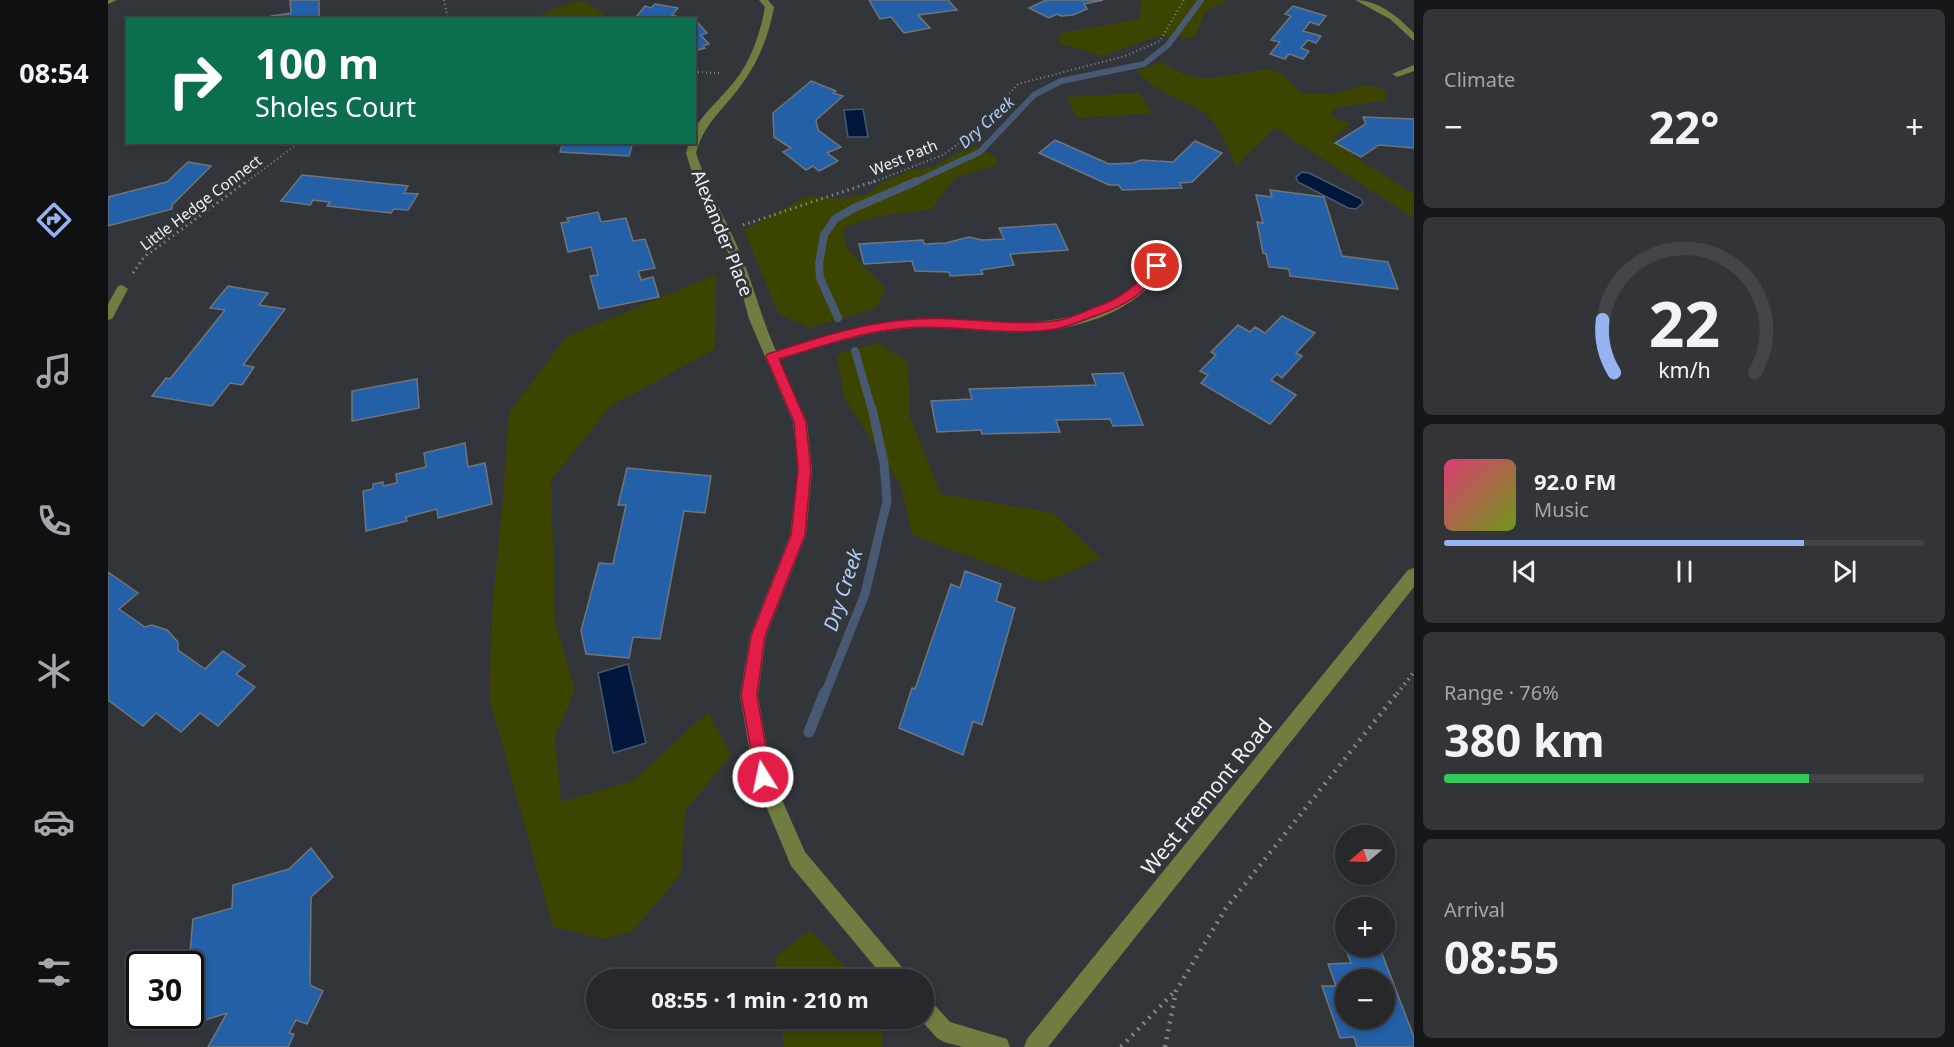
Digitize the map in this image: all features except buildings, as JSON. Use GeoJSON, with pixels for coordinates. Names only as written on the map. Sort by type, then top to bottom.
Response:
{"type":"FeatureCollection","features":[{"type":"Feature","properties":{"kind":"street"},"geometry":{"type":"LineString","coordinates":[[108,1],[113,0]]}},
{"type":"Feature","properties":{"kind":"street","name":"Alexander Place"},"geometry":{"type":"LineString","coordinates":[[696,136],[700,125],[744,74],[766,30],[770,7],[763,0]]}},
{"type":"Feature","properties":{"kind":"street"},"geometry":{"type":"LineString","coordinates":[[1359,0],[1394,18],[1414,38]]}},
{"type":"Feature","properties":{"kind":"street"},"geometry":{"type":"LineString","coordinates":[[1397,74],[1414,68]]}},
{"type":"Feature","properties":{"kind":"street","name":"Alexander Place"},"geometry":{"type":"LineString","coordinates":[[693,144],[691,153],[701,185],[725,230],[744,277],[755,319],[800,422],[805,470],[798,535],[758,636],[749,695],[763,777],[798,859],[891,969]]}},
{"type":"Feature","properties":{"kind":"street"},"geometry":{"type":"LineString","coordinates":[[772,357],[856,332],[905,324],[946,322],[990,327],[1056,325],[1119,303],[1148,281],[1166,251]]}},
{"type":"Feature","properties":{"kind":"street"},"geometry":{"type":"LineString","coordinates":[[108,316],[122,289]]}},
{"type":"Feature","properties":{"kind":"street","name":"West Fremont Road"},"geometry":{"type":"LineString","coordinates":[[1035,1047],[1414,575]]}},
{"type":"Feature","properties":{"kind":"street"},"geometry":{"type":"LineString","coordinates":[[934,1020],[944,1031],[999,1047]]}},
{"type":"Feature","properties":{"kind":"path"},"geometry":{"type":"LineString","coordinates":[[444,0],[448,18]]}},
{"type":"Feature","properties":{"kind":"path","name":"West Path"},"geometry":{"type":"LineString","coordinates":[[725,230],[894,175],[943,155],[976,131],[1018,84],[1125,56],[1160,41],[1184,0]]}},
{"type":"Feature","properties":{"kind":"path","name":"Little Hedge Connect"},"geometry":{"type":"LineString","coordinates":[[122,289],[144,257],[297,144]]}},
{"type":"Feature","properties":{"kind":"path"},"geometry":{"type":"LineString","coordinates":[[1121,1047],[1176,991],[1226,908],[1414,672]]}},
{"type":"Feature","properties":{"kind":"path"},"geometry":{"type":"LineString","coordinates":[[1165,1047],[1176,991]]}},
{"type":"Feature","properties":{"kind":"green space"},"geometry":{"type":"Polygon","coordinates":[[[1141,0],[1229,0],[1206,11],[1194,38],[1157,36],[1103,56],[1058,43],[1061,33],[1140,19],[1141,0]]]}},
{"type":"Feature","properties":{"kind":"green space"},"geometry":{"type":"Polygon","coordinates":[[[575,1],[584,2],[606,15],[604,18],[532,18],[575,1]]]}},
{"type":"Feature","properties":{"kind":"green space"},"geometry":{"type":"Polygon","coordinates":[[[1161,62],[1182,74],[1207,79],[1268,69],[1280,72],[1302,94],[1338,93],[1364,85],[1384,89],[1387,100],[1334,108],[1330,116],[1350,124],[1332,140],[1414,194],[1414,218],[1275,128],[1236,166],[1212,120],[1196,107],[1155,87],[1137,71],[1161,62]]]}},
{"type":"Feature","properties":{"kind":"green space"},"geometry":{"type":"Polygon","coordinates":[[[1140,93],[1152,113],[1077,118],[1066,97],[1140,93]]]}},
{"type":"Feature","properties":{"kind":"green space"},"geometry":{"type":"Polygon","coordinates":[[[972,145],[998,158],[995,166],[954,178],[932,209],[877,216],[843,228],[846,248],[885,288],[876,308],[809,328],[778,313],[744,230],[809,195],[836,199],[868,194],[882,183],[908,171],[933,167],[972,145]]]}},
{"type":"Feature","properties":{"kind":"green space"},"geometry":{"type":"Polygon","coordinates":[[[716,274],[715,349],[611,406],[551,480],[555,622],[575,690],[555,737],[561,802],[633,781],[708,712],[731,755],[685,811],[681,874],[633,931],[605,939],[553,927],[489,697],[493,601],[509,413],[566,337],[716,274]]]}},
{"type":"Feature","properties":{"kind":"green space"},"geometry":{"type":"Polygon","coordinates":[[[878,343],[908,362],[910,417],[941,494],[1053,513],[1101,559],[1042,583],[912,535],[901,485],[845,399],[836,355],[878,343]]]}},
{"type":"Feature","properties":{"kind":"green space"},"geometry":{"type":"Polygon","coordinates":[[[810,930],[847,969],[776,969],[775,957],[810,930]]]}},
{"type":"Feature","properties":{"kind":"green space"},"geometry":{"type":"Polygon","coordinates":[[[782,1029],[883,1029],[882,1047],[784,1047],[782,1029]]]}},
{"type":"Feature","properties":{"kind":"water"},"geometry":{"type":"Polygon","coordinates":[[[863,109],[868,137],[848,137],[844,110],[863,109]]]}},
{"type":"Feature","properties":{"kind":"water"},"geometry":{"type":"Polygon","coordinates":[[[1302,172],[1309,173],[1361,199],[1363,203],[1356,209],[1348,208],[1298,182],[1296,177],[1302,172]]]}},
{"type":"Feature","properties":{"kind":"water"},"geometry":{"type":"Polygon","coordinates":[[[628,664],[646,743],[613,753],[598,673],[628,664]]]}},
{"type":"Feature","properties":{"kind":"waterway","name":"Dry Creek"},"geometry":{"type":"LineString","coordinates":[[913,183],[980,152],[1034,95],[1061,81],[1144,64],[1168,45],[1201,0]]}},
{"type":"Feature","properties":{"kind":"waterway","name":"Dry Creek"},"geometry":{"type":"LineString","coordinates":[[838,318],[820,278],[819,264],[824,235],[835,219],[854,208],[917,181]]}},
{"type":"Feature","properties":{"kind":"waterway","name":"Dry Creek"},"geometry":{"type":"LineString","coordinates":[[855,351],[872,410]]}},
{"type":"Feature","properties":{"kind":"waterway","name":"Dry Creek"},"geometry":{"type":"LineString","coordinates":[[825,694],[865,594],[887,501],[884,463],[872,408]]}},
{"type":"Feature","properties":{"kind":"waterway","name":"Dry Creek"},"geometry":{"type":"LineString","coordinates":[[809,732],[825,692]]}},
{"type":"Feature","properties":{"kind":"route"},"geometry":{"type":"LineString","coordinates":[[763,777],[749,695],[758,636],[798,535],[805,470],[800,422],[772,357],[856,332],[905,324],[946,322],[990,327],[1056,325],[1119,303],[1148,281],[1157,266]]}}]}
